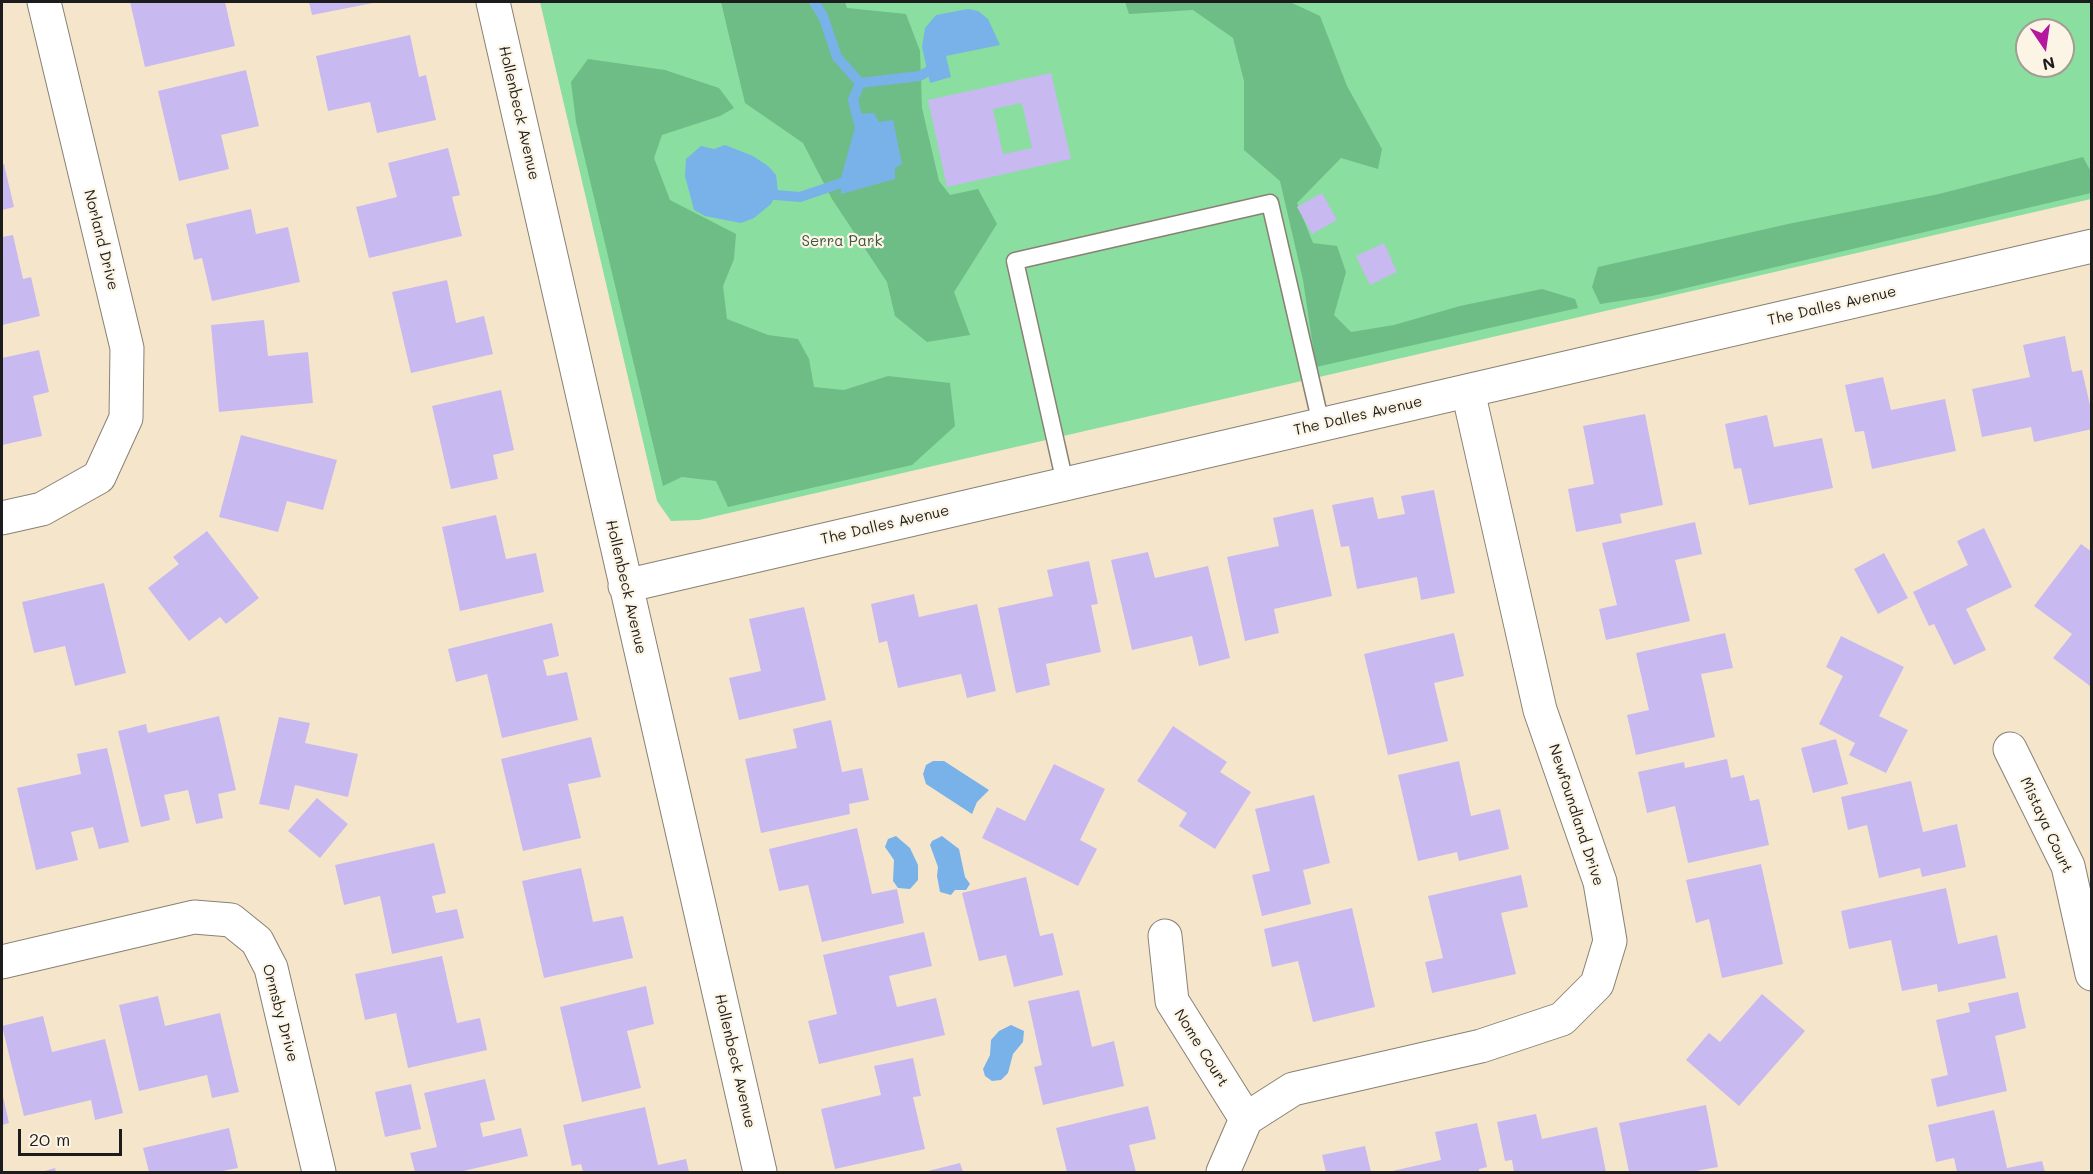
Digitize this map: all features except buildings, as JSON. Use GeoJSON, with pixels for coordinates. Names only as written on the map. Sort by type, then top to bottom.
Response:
{"type":"FeatureCollection","features":[{"type":"Feature","properties":{"kind":"street","name":"Norland Drive"},"geometry":{"type":"LineString","coordinates":[[2,519],[42,509],[99,477],[126,418],[127,348],[44,2]]}},
{"type":"Feature","properties":{"kind":"street","name":"Hollenbeck Avenue"},"geometry":{"type":"LineString","coordinates":[[494,2],[760,1173]]}},
{"type":"Feature","properties":{"kind":"street","name":"The Dalles Avenue"},"geometry":{"type":"LineString","coordinates":[[625,586],[2091,246]]}},
{"type":"Feature","properties":{"kind":"street","name":"Newfoundland Drive"},"geometry":{"type":"LineString","coordinates":[[1246,1119],[1293,1089],[1481,1046],[1562,1019],[1597,984],[1610,941],[1599,882],[1540,710],[1468,390]]}},
{"type":"Feature","properties":{"kind":"street","name":"Mistaya Court"},"geometry":{"type":"LineString","coordinates":[[2010,749],[2068,866],[2091,974]]}},
{"type":"Feature","properties":{"kind":"street","name":"Ormsby Drive"},"geometry":{"type":"LineString","coordinates":[[2,962],[194,917],[231,920],[257,941],[271,968],[319,1173]]}},
{"type":"Feature","properties":{"kind":"street","name":"Nome Court"},"geometry":{"type":"LineString","coordinates":[[1165,936],[1172,1001],[1246,1119]]}},
{"type":"Feature","properties":{"kind":"street"},"geometry":{"type":"LineString","coordinates":[[1223,1173],[1246,1119]]}},
{"type":"Feature","properties":{"kind":"lane"},"geometry":{"type":"LineString","coordinates":[[1065,483],[1015,261],[1270,203],[1321,424]]}},
{"type":"Feature","properties":{"kind":"green space","name":"Serra Park"},"geometry":{"type":"Polygon","coordinates":[[[540,2],[2091,2],[2091,199],[699,520],[671,521],[657,501],[540,2]]]}},
{"type":"Feature","properties":{"kind":"green space"},"geometry":{"type":"Polygon","coordinates":[[[721,2],[845,2],[847,8],[906,14],[920,51],[922,108],[939,181],[950,195],[978,189],[997,224],[954,292],[970,335],[927,342],[895,316],[887,282],[832,199],[803,143],[745,103],[721,2]]]}},
{"type":"Feature","properties":{"kind":"green space"},"geometry":{"type":"Polygon","coordinates":[[[1125,2],[1290,2],[1320,16],[1347,86],[1382,149],[1378,169],[1341,158],[1297,203],[1313,243],[1337,246],[1346,272],[1334,315],[1351,332],[1394,325],[1460,306],[1542,289],[1575,299],[1578,308],[1316,367],[1303,280],[1280,181],[1244,150],[1244,81],[1233,38],[1193,10],[1129,14],[1125,2]]]}},
{"type":"Feature","properties":{"kind":"green space"},"geometry":{"type":"Polygon","coordinates":[[[588,59],[665,70],[719,88],[734,108],[720,116],[662,135],[654,158],[670,200],[736,234],[734,259],[723,286],[727,319],[768,335],[798,339],[809,359],[814,387],[844,390],[888,376],[950,383],[955,426],[912,465],[728,507],[716,481],[682,477],[663,486],[576,122],[571,82],[588,59]]]}},
{"type":"Feature","properties":{"kind":"green space"},"geometry":{"type":"Polygon","coordinates":[[[2083,157],[2091,172],[2091,193],[1652,296],[1600,304],[1592,287],[1598,267],[1788,224],[1939,194],[2083,157]]]}},
{"type":"Feature","properties":{"kind":"water"},"geometry":{"type":"Polygon","coordinates":[[[968,9],[978,11],[988,19],[1000,45],[946,56],[951,77],[930,83],[922,47],[925,28],[936,15],[968,9]]]}},
{"type":"Feature","properties":{"kind":"water"},"geometry":{"type":"Polygon","coordinates":[[[874,113],[879,122],[893,120],[902,164],[895,168],[895,179],[841,194],[841,178],[857,120],[860,114],[874,113]]]}},
{"type":"Feature","properties":{"kind":"water"},"geometry":{"type":"Polygon","coordinates":[[[725,145],[753,156],[768,166],[776,175],[778,192],[771,204],[754,218],[741,223],[705,216],[694,210],[685,176],[686,159],[701,146],[714,149],[725,145]]]}},
{"type":"Feature","properties":{"kind":"water"},"geometry":{"type":"Polygon","coordinates":[[[933,761],[944,761],[989,790],[977,802],[972,814],[926,784],[923,774],[926,765],[933,761]]]}},
{"type":"Feature","properties":{"kind":"water"},"geometry":{"type":"Polygon","coordinates":[[[896,836],[910,848],[918,865],[918,880],[910,889],[898,888],[893,881],[894,860],[885,847],[888,839],[896,836]]]}},
{"type":"Feature","properties":{"kind":"water"},"geometry":{"type":"Polygon","coordinates":[[[942,836],[959,849],[965,877],[970,884],[966,890],[955,890],[951,895],[940,892],[938,867],[930,845],[932,841],[942,836]]]}},
{"type":"Feature","properties":{"kind":"water"},"geometry":{"type":"Polygon","coordinates":[[[1011,1025],[1024,1031],[1023,1042],[1013,1054],[1008,1073],[1001,1080],[992,1081],[985,1076],[983,1069],[990,1055],[991,1040],[999,1031],[1011,1025]]]}},
{"type":"Feature","properties":{"kind":"waterway"},"geometry":{"type":"LineString","coordinates":[[814,2],[823,16],[837,57],[860,83]]}},
{"type":"Feature","properties":{"kind":"waterway"},"geometry":{"type":"LineString","coordinates":[[860,83],[920,76],[927,72]]}},
{"type":"Feature","properties":{"kind":"waterway"},"geometry":{"type":"LineString","coordinates":[[860,83],[853,100],[861,132]]}},
{"type":"Feature","properties":{"kind":"waterway"},"geometry":{"type":"LineString","coordinates":[[776,195],[800,197],[853,179]]}}]}
